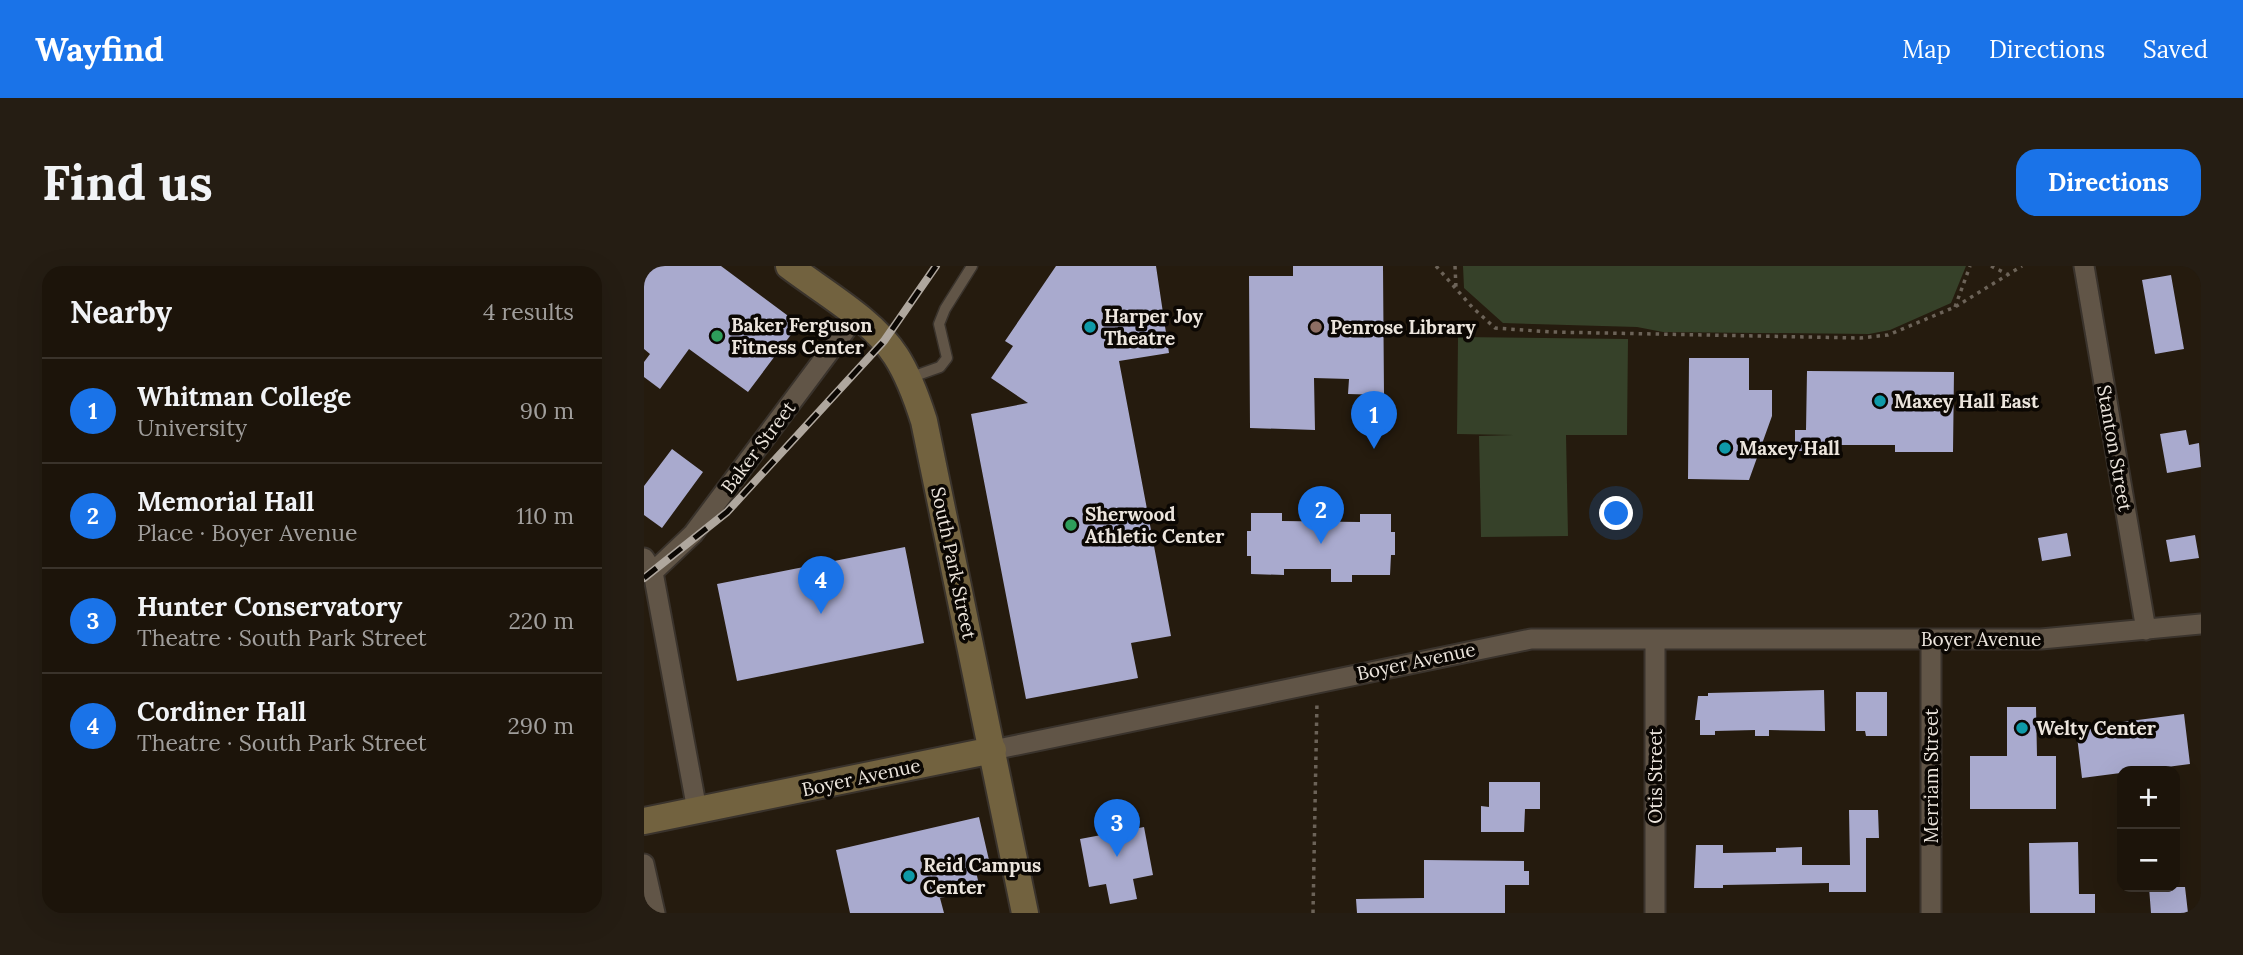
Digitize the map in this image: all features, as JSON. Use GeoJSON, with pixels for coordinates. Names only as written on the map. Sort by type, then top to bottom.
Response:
{"type":"FeatureCollection","features":[{"type":"Feature","properties":{"kind":"street","name":"South Park Street"},"geometry":{"type":"LineString","coordinates":[[789,266],[856,316],[884,341],[908,378],[924,421],[1025,913]]}},
{"type":"Feature","properties":{"kind":"street","name":"Stanton Street"},"geometry":{"type":"LineString","coordinates":[[2084,266],[2146,630]]}},
{"type":"Feature","properties":{"kind":"street","name":"Baker Street"},"geometry":{"type":"LineString","coordinates":[[647,568],[693,534],[856,316]]}},
{"type":"Feature","properties":{"kind":"street"},"geometry":{"type":"LineString","coordinates":[[647,568],[697,810]]}},
{"type":"Feature","properties":{"kind":"street","name":"Boyer Avenue"},"geometry":{"type":"LineString","coordinates":[[644,821],[1515,640],[2041,639],[2201,624]]}},
{"type":"Feature","properties":{"kind":"street","name":"Otis Street"},"geometry":{"type":"LineString","coordinates":[[1655,639],[1655,913]]}},
{"type":"Feature","properties":{"kind":"street","name":"Merriam Street"},"geometry":{"type":"LineString","coordinates":[[1931,639],[1931,913]]}},
{"type":"Feature","properties":{"kind":"street"},"geometry":{"type":"LineString","coordinates":[[644,864],[655,913]]}},
{"type":"Feature","properties":{"kind":"lane"},"geometry":{"type":"LineString","coordinates":[[908,378],[940,367],[947,358],[939,324],[945,309],[972,266]]}},
{"type":"Feature","properties":{"kind":"path"},"geometry":{"type":"LineString","coordinates":[[1436,266],[1494,328],[1551,332],[1860,338],[1888,335],[1955,307],[2022,266]]}},
{"type":"Feature","properties":{"kind":"path"},"geometry":{"type":"LineString","coordinates":[[1455,266],[1456,288]]}},
{"type":"Feature","properties":{"kind":"path"},"geometry":{"type":"LineString","coordinates":[[1955,307],[1970,266]]}},
{"type":"Feature","properties":{"kind":"path"},"geometry":{"type":"LineString","coordinates":[[1991,266],[2007,274]]}},
{"type":"Feature","properties":{"kind":"path"},"geometry":{"type":"LineString","coordinates":[[1313,913],[1317,682]]}},
{"type":"Feature","properties":{"kind":"green space"},"geometry":{"type":"Polygon","coordinates":[[[1463,266],[1966,266],[1951,303],[1890,330],[1869,334],[1663,332],[1637,327],[1503,323],[1464,288],[1463,266]]]}},
{"type":"Feature","properties":{"kind":"green space"},"geometry":{"type":"Polygon","coordinates":[[[1458,337],[1628,339],[1627,435],[1566,435],[1568,536],[1481,537],[1479,436],[1514,435],[1457,434],[1458,337]]]}},
{"type":"Feature","properties":{"kind":"building","name":"Baker Ferguson Fitness Center"},"geometry":{"type":"Polygon","coordinates":[[[644,266],[721,266],[799,324],[748,392],[689,349],[660,389],[644,377],[644,362],[650,354],[644,349],[644,266]]]}},
{"type":"Feature","properties":{"kind":"building","name":"Sherwood Athletic Center"},"geometry":{"type":"Polygon","coordinates":[[[1056,266],[1156,266],[1169,353],[1119,361],[1171,636],[1131,643],[1138,678],[1026,699],[971,414],[1028,403],[991,378],[1013,346],[1005,341],[1056,266]]]}},
{"type":"Feature","properties":{"kind":"building","name":"Penrose Library"},"geometry":{"type":"Polygon","coordinates":[[[1293,266],[1383,266],[1384,395],[1348,394],[1349,379],[1314,378],[1315,430],[1250,428],[1249,276],[1293,276],[1293,266]]]}},
{"type":"Feature","properties":{"kind":"building"},"geometry":{"type":"Polygon","coordinates":[[[2171,275],[2184,349],[2155,354],[2142,280],[2171,275]]]}},
{"type":"Feature","properties":{"kind":"building","name":"Maxey Hall"},"geometry":{"type":"Polygon","coordinates":[[[1689,358],[1749,358],[1749,390],[1772,390],[1772,416],[1749,480],[1688,479],[1689,358]]]}},
{"type":"Feature","properties":{"kind":"building","name":"Maxey Hall East"},"geometry":{"type":"Polygon","coordinates":[[[1807,371],[1954,372],[1953,452],[1895,452],[1895,445],[1832,445],[1832,451],[1795,451],[1795,430],[1806,430],[1807,371]]]}},
{"type":"Feature","properties":{"kind":"building"},"geometry":{"type":"Polygon","coordinates":[[[2186,430],[2189,445],[2199,443],[2201,467],[2167,473],[2160,434],[2186,430]]]}},
{"type":"Feature","properties":{"kind":"building"},"geometry":{"type":"Polygon","coordinates":[[[672,449],[703,472],[662,528],[644,515],[644,486],[672,449]]]}},
{"type":"Feature","properties":{"kind":"building"},"geometry":{"type":"Polygon","coordinates":[[[1251,513],[1282,513],[1282,521],[1360,522],[1360,514],[1391,514],[1391,532],[1395,532],[1395,555],[1391,555],[1390,575],[1352,575],[1352,582],[1331,582],[1331,569],[1284,569],[1284,575],[1251,574],[1251,556],[1247,556],[1247,531],[1251,531],[1251,513]]]}},
{"type":"Feature","properties":{"kind":"building"},"geometry":{"type":"Polygon","coordinates":[[[2067,533],[2071,556],[2042,561],[2038,538],[2067,533]]]}},
{"type":"Feature","properties":{"kind":"building"},"geometry":{"type":"Polygon","coordinates":[[[2195,535],[2199,558],[2170,562],[2166,540],[2195,535]]]}},
{"type":"Feature","properties":{"kind":"building"},"geometry":{"type":"Polygon","coordinates":[[[905,547],[924,643],[737,681],[717,584],[905,547]]]}},
{"type":"Feature","properties":{"kind":"building"},"geometry":{"type":"Polygon","coordinates":[[[1824,690],[1825,731],[1769,730],[1769,736],[1755,736],[1755,730],[1715,731],[1715,735],[1700,735],[1700,720],[1695,720],[1698,696],[1708,696],[1708,693],[1824,690]]]}},
{"type":"Feature","properties":{"kind":"building"},"geometry":{"type":"Polygon","coordinates":[[[1856,692],[1887,692],[1887,736],[1866,736],[1865,731],[1856,731],[1856,692]]]}},
{"type":"Feature","properties":{"kind":"building"},"geometry":{"type":"Polygon","coordinates":[[[2007,707],[2036,707],[2037,756],[2056,756],[2056,809],[1970,809],[1970,756],[2007,756],[2007,707]]]}},
{"type":"Feature","properties":{"kind":"building"},"geometry":{"type":"Polygon","coordinates":[[[2184,714],[2190,764],[2117,766],[2117,773],[2082,778],[2076,728],[2184,714]]]}},
{"type":"Feature","properties":{"kind":"building"},"geometry":{"type":"Polygon","coordinates":[[[1489,782],[1540,782],[1540,809],[1525,809],[1524,832],[1481,832],[1481,806],[1489,807],[1489,782]]]}},
{"type":"Feature","properties":{"kind":"building"},"geometry":{"type":"Polygon","coordinates":[[[1849,810],[1878,810],[1879,838],[1866,838],[1866,892],[1829,892],[1829,883],[1694,888],[1696,845],[1723,845],[1723,853],[1776,852],[1776,848],[1802,847],[1802,865],[1850,865],[1849,810]]]}},
{"type":"Feature","properties":{"kind":"building","name":"Reid Campus Center"},"geometry":{"type":"Polygon","coordinates":[[[979,817],[989,860],[974,863],[980,889],[940,898],[944,913],[850,913],[836,850],[979,817]]]}},
{"type":"Feature","properties":{"kind":"building"},"geometry":{"type":"Polygon","coordinates":[[[1144,827],[1153,875],[1133,879],[1137,899],[1110,904],[1106,884],[1089,887],[1080,839],[1144,827]]]}},
{"type":"Feature","properties":{"kind":"building"},"geometry":{"type":"Polygon","coordinates":[[[2078,842],[2079,894],[2095,894],[2095,913],[2030,913],[2029,843],[2078,842]]]}},
{"type":"Feature","properties":{"kind":"building"},"geometry":{"type":"Polygon","coordinates":[[[1424,860],[1524,861],[1524,871],[1529,871],[1529,885],[1505,885],[1505,913],[1357,913],[1356,899],[1424,898],[1424,860]]]}},
{"type":"Feature","properties":{"kind":"building"},"geometry":{"type":"Polygon","coordinates":[[[2180,887],[2185,887],[2188,913],[2151,913],[2149,892],[2180,892],[2180,887]]]}},
{"type":"Feature","properties":{"kind":"railway"},"geometry":{"type":"LineString","coordinates":[[644,578],[727,512],[884,341],[936,266]]}},
{"type":"Feature","properties":{"kind":"place","name":"Harper Joy Theatre"},"geometry":{"type":"Point","coordinates":[1090,327]}},
{"type":"Feature","properties":{"kind":"place","name":"Penrose Library"},"geometry":{"type":"Point","coordinates":[1316,327]}},
{"type":"Feature","properties":{"kind":"place","name":"Baker Ferguson Fitness Center"},"geometry":{"type":"Point","coordinates":[717,336]}},
{"type":"Feature","properties":{"kind":"place","name":"Maxey Hall East"},"geometry":{"type":"Point","coordinates":[1880,401]}},
{"type":"Feature","properties":{"kind":"place","name":"Maxey Hall"},"geometry":{"type":"Point","coordinates":[1725,448]}},
{"type":"Feature","properties":{"kind":"place","name":"Whitman College"},"geometry":{"type":"Point","coordinates":[1374,449]}},
{"type":"Feature","properties":{"kind":"place","name":"Sherwood Athletic Center"},"geometry":{"type":"Point","coordinates":[1071,525]}},
{"type":"Feature","properties":{"kind":"place","name":"Memorial Hall"},"geometry":{"type":"Point","coordinates":[1321,544]}},
{"type":"Feature","properties":{"kind":"place","name":"Cordiner Hall"},"geometry":{"type":"Point","coordinates":[821,614]}},
{"type":"Feature","properties":{"kind":"place","name":"Welty Center"},"geometry":{"type":"Point","coordinates":[2022,728]}},
{"type":"Feature","properties":{"kind":"place","name":"Hunter Conservatory"},"geometry":{"type":"Point","coordinates":[1117,857]}},
{"type":"Feature","properties":{"kind":"place","name":"Reid Campus Center"},"geometry":{"type":"Point","coordinates":[909,876]}}]}
